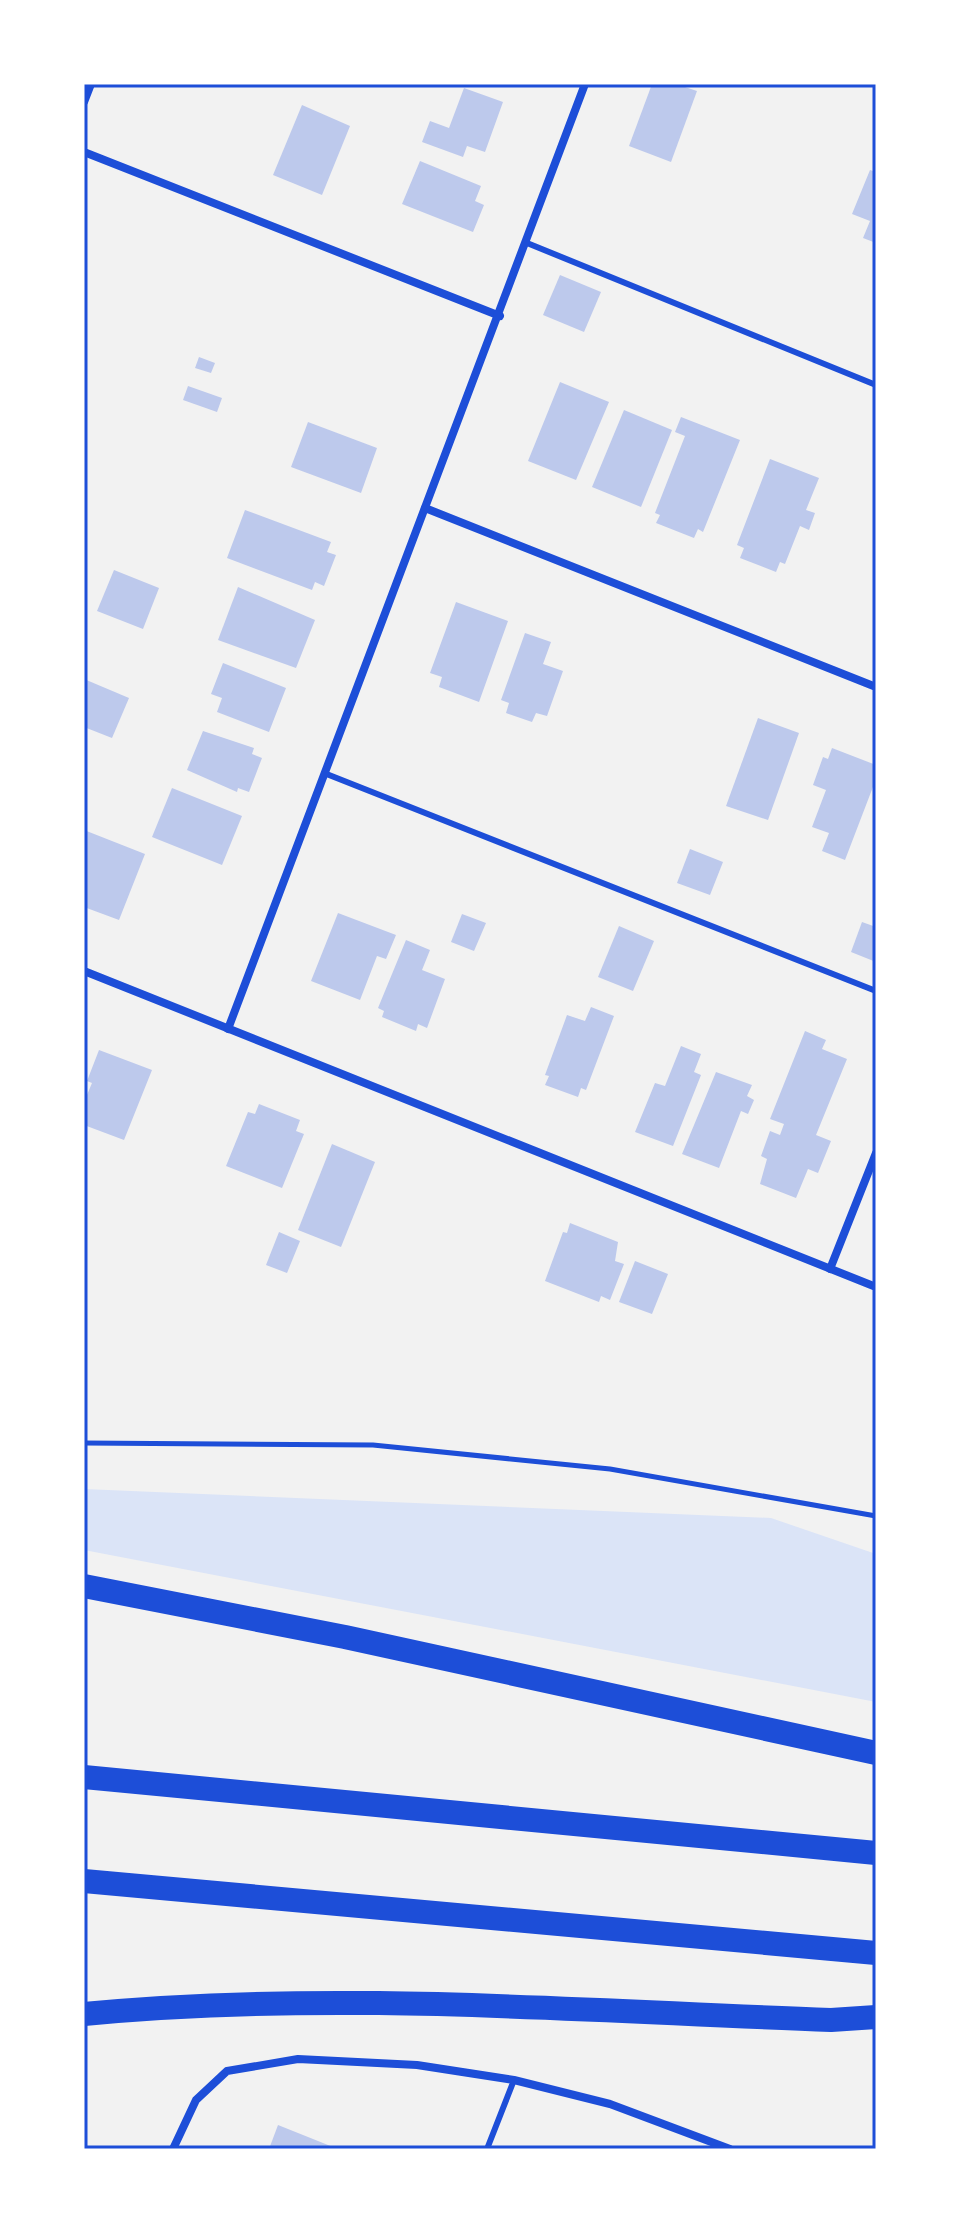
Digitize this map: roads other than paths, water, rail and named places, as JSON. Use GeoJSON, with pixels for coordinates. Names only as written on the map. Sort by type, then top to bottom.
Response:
{"type":"FeatureCollection","features":[{"type":"Feature","properties":{"kind":"highway"},"geometry":{"type":"LineString","coordinates":[[84,1586],[345,1637],[876,1753]]}},
{"type":"Feature","properties":{"kind":"highway"},"geometry":{"type":"LineString","coordinates":[[84,1777],[876,1853]]}},
{"type":"Feature","properties":{"kind":"highway"},"geometry":{"type":"LineString","coordinates":[[84,1881],[876,1953]]}},
{"type":"Feature","properties":{"kind":"highway"},"geometry":{"type":"LineString","coordinates":[[84,2014],[228,2003],[337,2001],[831,2020],[876,2017]]}},
{"type":"Feature","properties":{"kind":"street"},"geometry":{"type":"LineString","coordinates":[[84,102],[91,84]]}},
{"type":"Feature","properties":{"kind":"street"},"geometry":{"type":"LineString","coordinates":[[228,1029],[500,316],[585,84]]}},
{"type":"Feature","properties":{"kind":"street"},"geometry":{"type":"LineString","coordinates":[[84,152],[500,316]]}},
{"type":"Feature","properties":{"kind":"street"},"geometry":{"type":"LineString","coordinates":[[425,508],[876,687]]}},
{"type":"Feature","properties":{"kind":"street"},"geometry":{"type":"LineString","coordinates":[[84,971],[876,1287]]}},
{"type":"Feature","properties":{"kind":"street"},"geometry":{"type":"LineString","coordinates":[[830,1269],[876,1153]]}},
{"type":"Feature","properties":{"kind":"street"},"geometry":{"type":"LineString","coordinates":[[173,2149],[196,2100],[227,2071],[298,2059],[417,2065],[514,2080],[610,2104],[730,2149]]}},
{"type":"Feature","properties":{"kind":"lane"},"geometry":{"type":"LineString","coordinates":[[527,243],[876,385]]}},
{"type":"Feature","properties":{"kind":"lane"},"geometry":{"type":"LineString","coordinates":[[324,773],[876,991]]}},
{"type":"Feature","properties":{"kind":"lane"},"geometry":{"type":"LineString","coordinates":[[487,2149],[514,2080]]}}]}
